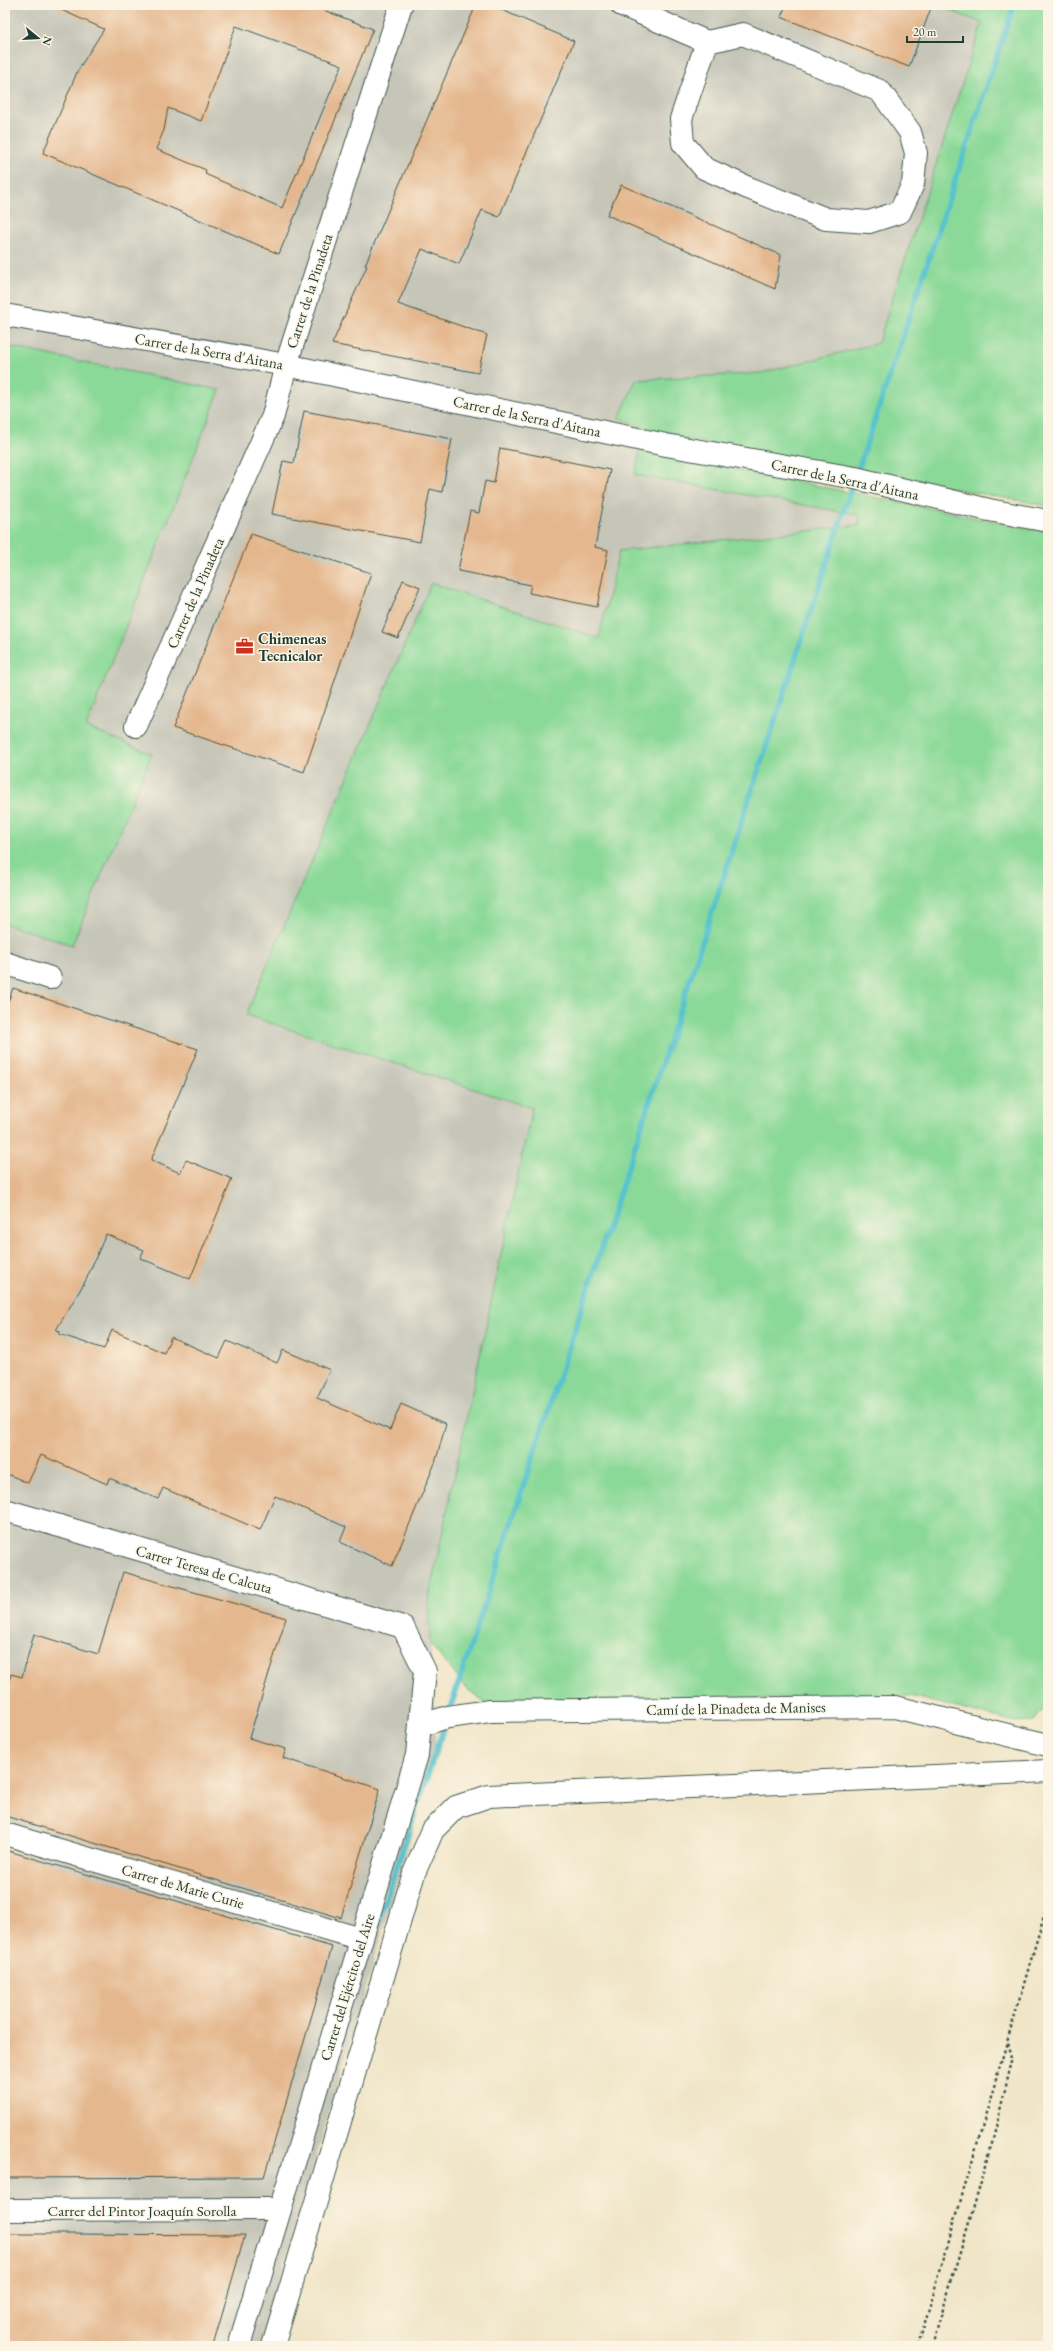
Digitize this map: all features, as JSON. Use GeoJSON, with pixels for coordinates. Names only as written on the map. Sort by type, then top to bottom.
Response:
{"type":"FeatureCollection","features":[{"type":"Feature","properties":{"kind":"street","name":"Carrer de la Pinadeta"},"geometry":{"type":"LineString","coordinates":[[136,726],[273,416],[286,365],[401,5]]}},
{"type":"Feature","properties":{"kind":"street"},"geometry":{"type":"LineString","coordinates":[[622,5],[706,42],[743,34],[880,91],[910,132],[916,153],[913,184],[900,212],[869,222],[826,219],[704,168],[683,143],[682,119],[706,42]]}},
{"type":"Feature","properties":{"kind":"street","name":"Carrer de la Serra d'Aitana"},"geometry":{"type":"LineString","coordinates":[[5,315],[286,365],[666,445],[855,478],[989,510],[1048,521]]}},
{"type":"Feature","properties":{"kind":"street"},"geometry":{"type":"LineString","coordinates":[[5,963],[50,978]]}},
{"type":"Feature","properties":{"kind":"street","name":"Carrer Teresa de Calcuta"},"geometry":{"type":"LineString","coordinates":[[5,1510],[403,1627]]}},
{"type":"Feature","properties":{"kind":"street","name":"Carrer del Ejército del Aire"},"geometry":{"type":"LineString","coordinates":[[239,2346],[417,1756],[425,1671],[403,1627]]}},
{"type":"Feature","properties":{"kind":"street","name":"Camí de la Pinadeta de Manises"},"geometry":{"type":"LineString","coordinates":[[421,1725],[448,1717],[490,1711],[895,1707],[1046,1741]]}},
{"type":"Feature","properties":{"kind":"street"},"geometry":{"type":"LineString","coordinates":[[273,2346],[414,1873],[433,1830],[456,1807],[489,1796],[1048,1771]]}},
{"type":"Feature","properties":{"kind":"street","name":"Carrer de Marie Curie"},"geometry":{"type":"LineString","coordinates":[[5,1834],[361,1939]]}},
{"type":"Feature","properties":{"kind":"street","name":"Carrer del Pintor Joaquín Sorolla"},"geometry":{"type":"LineString","coordinates":[[5,2210],[280,2209]]}},
{"type":"Feature","properties":{"kind":"path"},"geometry":{"type":"LineString","coordinates":[[918,2346],[1048,1902]]}},
{"type":"Feature","properties":{"kind":"path"},"geometry":{"type":"LineString","coordinates":[[932,2346],[989,2156],[1012,2062],[1007,2042]]}},
{"type":"Feature","properties":{"kind":"shaded area"},"geometry":{"type":"Polygon","coordinates":[[[5,5],[936,5],[982,23],[878,343],[762,373],[636,380],[619,418],[667,436],[635,475],[859,515],[860,526],[619,551],[600,638],[431,583],[246,1014],[532,1108],[428,1601],[436,1752],[260,2346],[5,2346],[5,925],[6,924],[72,945],[152,754],[86,728],[220,390],[5,346],[5,5]]]}},
{"type":"Feature","properties":{"kind":"green space"},"geometry":{"type":"Polygon","coordinates":[[[936,5],[1048,5],[1048,506],[667,436],[619,418],[636,380],[762,373],[878,343],[982,23],[936,5]]]}},
{"type":"Feature","properties":{"kind":"green space"},"geometry":{"type":"Polygon","coordinates":[[[5,346],[220,390],[86,727],[152,754],[72,945],[6,924],[5,925],[5,346]]]}},
{"type":"Feature","properties":{"kind":"green space"},"geometry":{"type":"Polygon","coordinates":[[[640,450],[1048,532],[1048,1704],[1034,1721],[1011,1722],[911,1696],[486,1704],[467,1689],[430,1644],[428,1601],[532,1108],[246,1015],[431,583],[599,638],[619,551],[860,525],[859,515],[635,475],[640,450]]]}},
{"type":"Feature","properties":{"kind":"building"},"geometry":{"type":"Polygon","coordinates":[[[50,5],[310,5],[373,29],[279,254],[43,153],[78,70],[104,29],[50,5]],[[236,26],[201,121],[168,108],[164,130],[156,149],[206,170],[205,174],[282,208],[342,65],[236,26]]]}},
{"type":"Feature","properties":{"kind":"building"},"geometry":{"type":"Polygon","coordinates":[[[476,5],[490,5],[574,41],[499,217],[482,210],[459,264],[422,249],[398,304],[487,335],[478,373],[332,344],[367,266],[365,265],[476,5]]]}},
{"type":"Feature","properties":{"kind":"building"},"geometry":{"type":"Polygon","coordinates":[[[786,5],[923,5],[931,8],[909,67],[781,17],[786,5]]]}},
{"type":"Feature","properties":{"kind":"building"},"geometry":{"type":"Polygon","coordinates":[[[621,185],[781,255],[775,289],[607,215],[621,185]]]}},
{"type":"Feature","properties":{"kind":"building"},"geometry":{"type":"Polygon","coordinates":[[[304,411],[452,439],[442,492],[430,489],[420,542],[272,514],[283,461],[294,463],[304,411]]]}},
{"type":"Feature","properties":{"kind":"building"},"geometry":{"type":"Polygon","coordinates":[[[500,448],[610,470],[595,547],[608,550],[597,607],[529,593],[531,585],[458,571],[470,511],[479,513],[485,481],[494,483],[500,448]]]}},
{"type":"Feature","properties":{"kind":"building"},"geometry":{"type":"Polygon","coordinates":[[[251,534],[371,573],[304,772],[173,728],[251,534]]]}},
{"type":"Feature","properties":{"kind":"building"},"geometry":{"type":"Polygon","coordinates":[[[403,580],[420,587],[398,638],[382,632],[403,580]]]}},
{"type":"Feature","properties":{"kind":"building"},"geometry":{"type":"Polygon","coordinates":[[[13,988],[198,1049],[151,1160],[180,1173],[186,1160],[232,1179],[190,1279],[140,1258],[144,1250],[106,1234],[86,1280],[56,1330],[60,1331],[59,1334],[104,1349],[112,1330],[164,1353],[171,1337],[219,1358],[227,1341],[277,1363],[283,1350],[330,1370],[317,1398],[390,1430],[401,1404],[446,1424],[435,1463],[392,1566],[340,1542],[346,1527],[275,1496],[260,1530],[163,1488],[158,1499],[109,1478],[107,1484],[41,1455],[28,1483],[5,1473],[5,1010],[13,988]]]}},
{"type":"Feature","properties":{"kind":"building"},"geometry":{"type":"Polygon","coordinates":[[[123,1572],[286,1618],[249,1738],[286,1749],[283,1758],[380,1789],[341,1918],[5,1816],[5,1695],[11,1674],[22,1677],[34,1634],[98,1654],[123,1572]]]}},
{"type":"Feature","properties":{"kind":"building"},"geometry":{"type":"Polygon","coordinates":[[[5,1850],[332,1947],[264,2177],[5,2178],[5,1850]]]}},
{"type":"Feature","properties":{"kind":"building"},"geometry":{"type":"Polygon","coordinates":[[[5,2234],[245,2235],[213,2346],[5,2346],[5,2234]]]}},
{"type":"Feature","properties":{"kind":"waterway"},"geometry":{"type":"LineString","coordinates":[[857,473],[1014,5]]}},
{"type":"Feature","properties":{"kind":"waterway"},"geometry":{"type":"LineString","coordinates":[[449,1712],[853,483]]}},
{"type":"Feature","properties":{"kind":"waterway"},"geometry":{"type":"LineString","coordinates":[[376,1928],[445,1724]]}},
{"type":"Feature","properties":{"kind":"place","name":"Chimeneas Tecnicalor"},"geometry":{"type":"Point","coordinates":[245,647]}}]}
